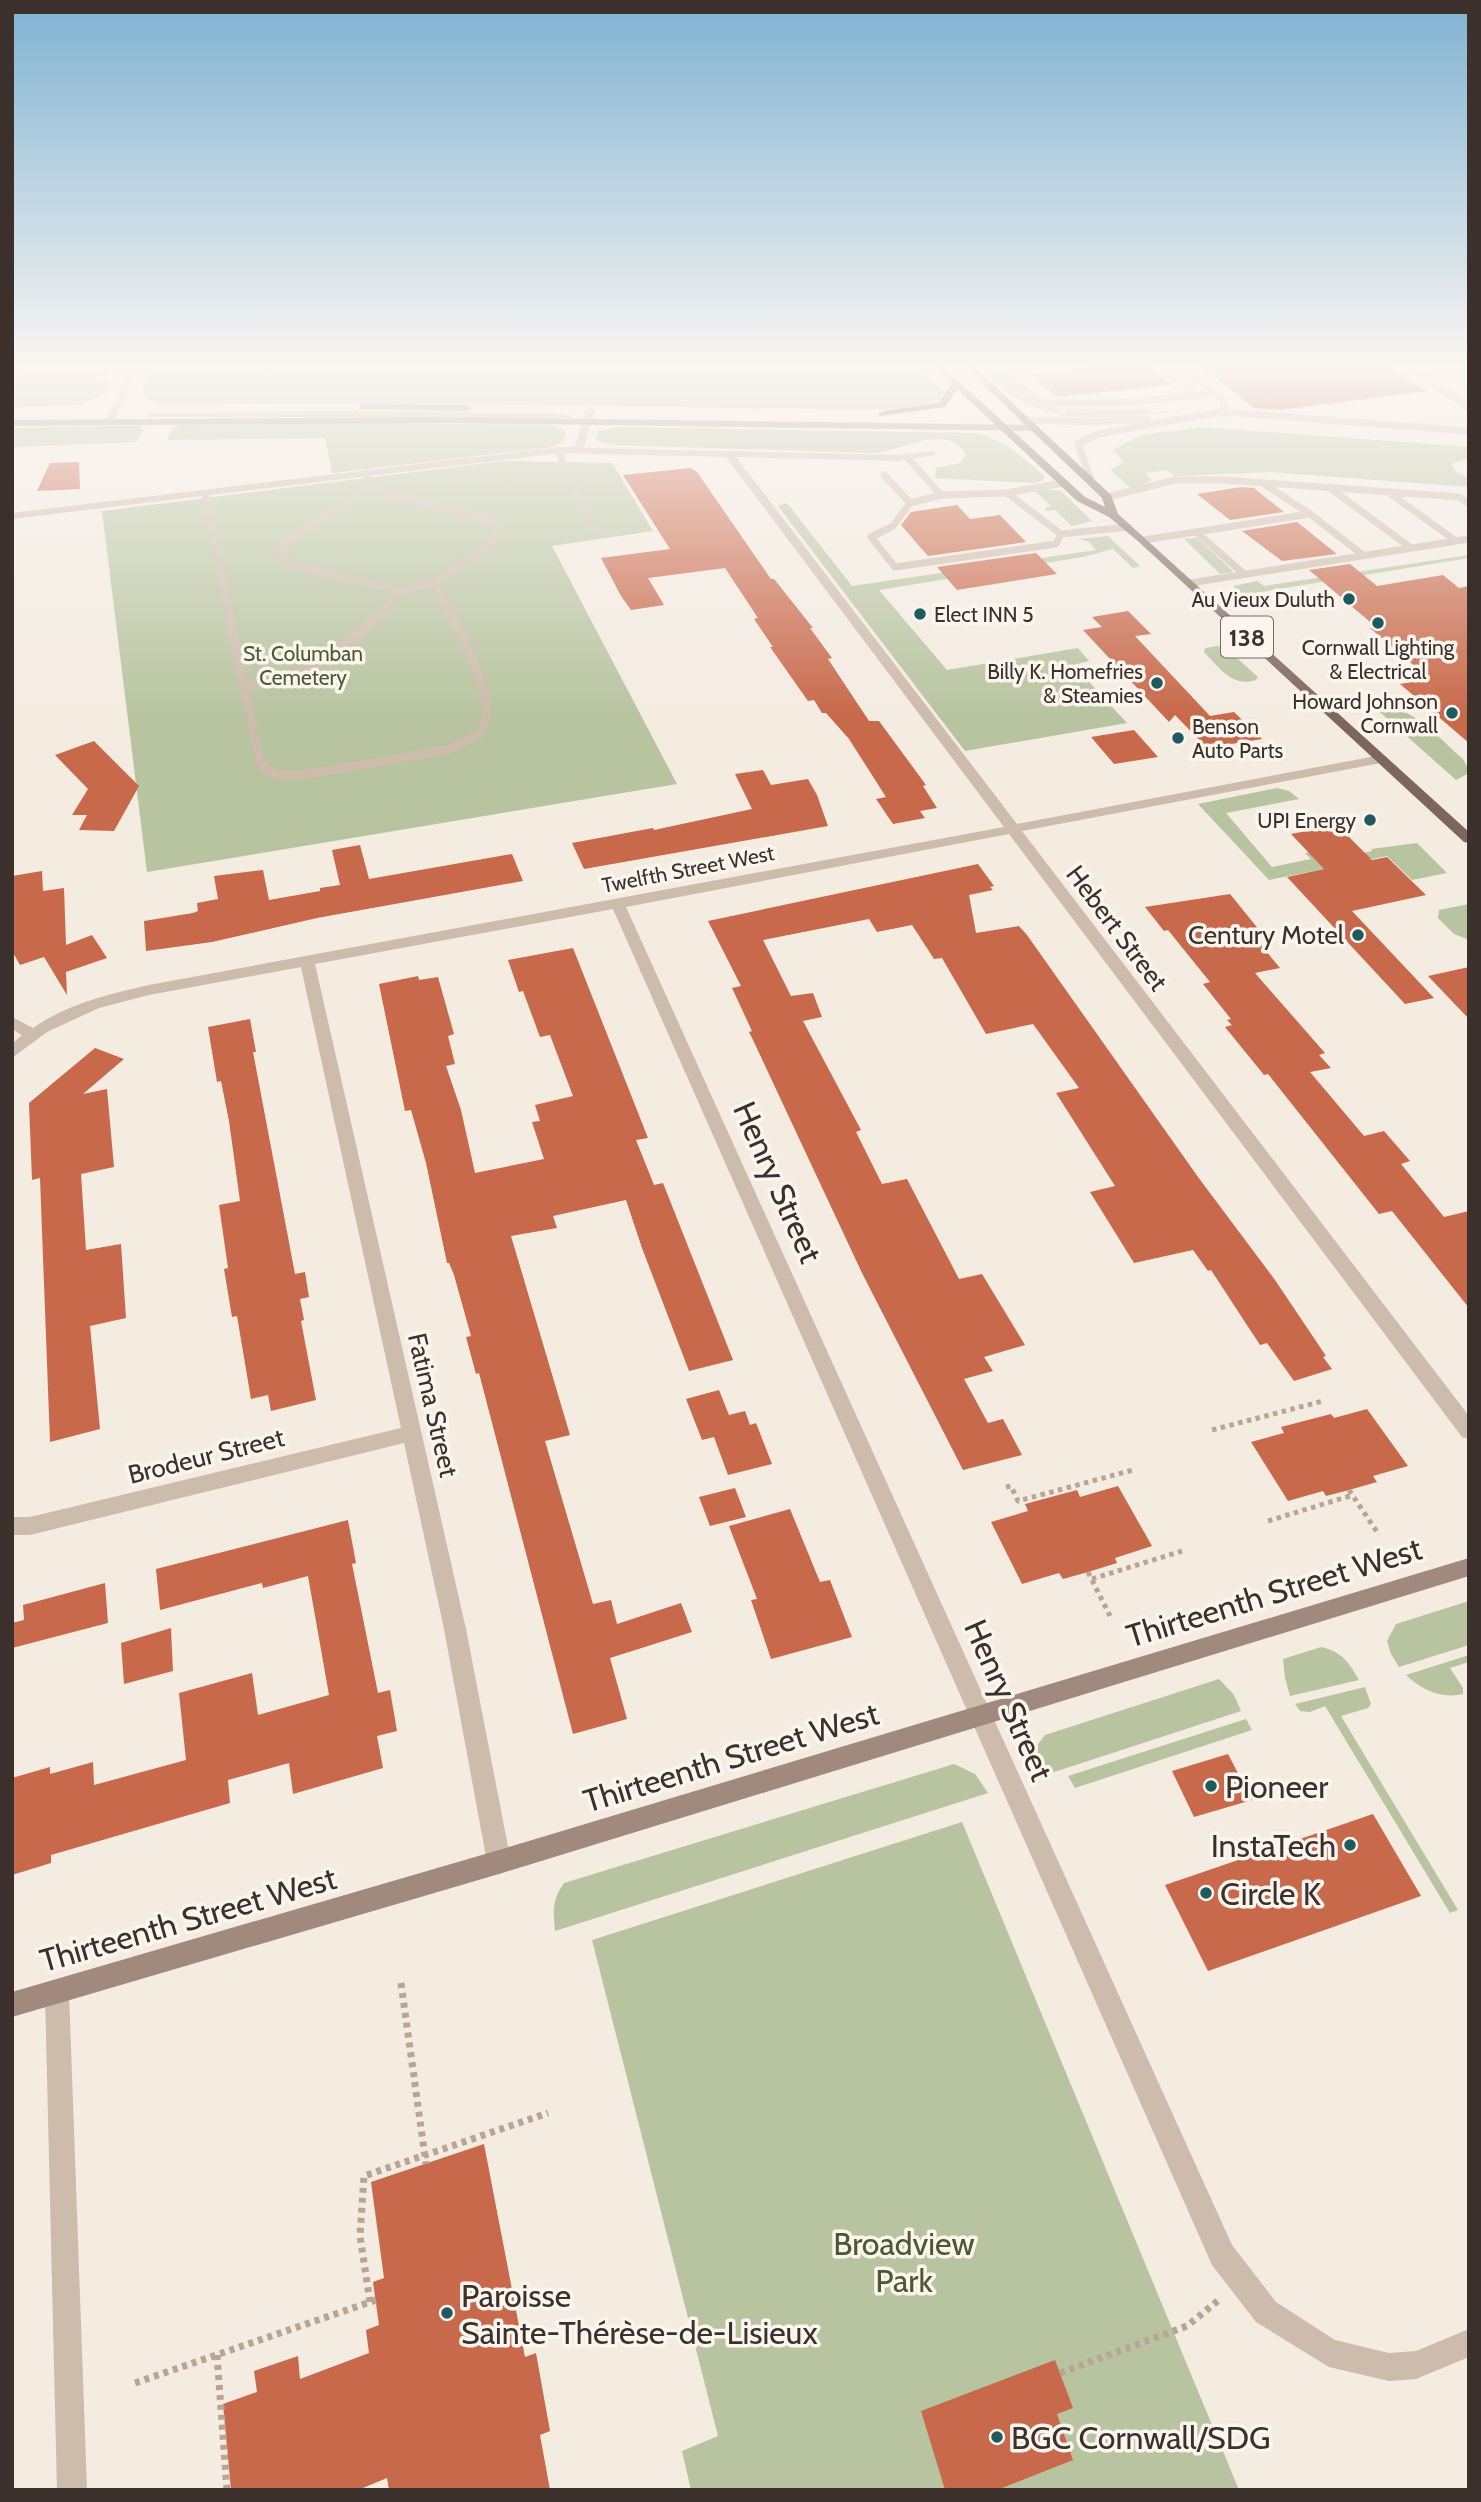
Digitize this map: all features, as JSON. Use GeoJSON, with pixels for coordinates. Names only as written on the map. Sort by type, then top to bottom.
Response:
{"type":"FeatureCollection","features":[{"type":"Feature","properties":{"kind":"main road"},"geometry":{"type":"LineString","coordinates":[[1093,482],[1107,497],[1113,515]]}},
{"type":"Feature","properties":{"kind":"main road","name":"138"},"geometry":{"type":"LineString","coordinates":[[1063,483],[1081,499],[1113,515],[1143,540],[1469,839]]}},
{"type":"Feature","properties":{"kind":"main road","name":"Thirteenth Street West"},"geometry":{"type":"LineString","coordinates":[[12,2005],[499,1862],[1469,1567]]}},
{"type":"Feature","properties":{"kind":"street"},"geometry":{"type":"LineString","coordinates":[[12,516],[295,482]]}},
{"type":"Feature","properties":{"kind":"street","name":"Hebert Street"},"geometry":{"type":"LineString","coordinates":[[750,482],[1469,1431]]}},
{"type":"Feature","properties":{"kind":"street","name":"Twelfth Street West"},"geometry":{"type":"LineString","coordinates":[[31,1034],[55,1020],[125,996],[1381,759]]}},
{"type":"Feature","properties":{"kind":"street","name":"Henry Street"},"geometry":{"type":"LineString","coordinates":[[618,904],[1215,2242],[1266,2312],[1329,2353],[1389,2367],[1416,2365],[1469,2343]]}},
{"type":"Feature","properties":{"kind":"street","name":"Fatima Street"},"geometry":{"type":"LineString","coordinates":[[307,961],[455,1629],[499,1862]]}},
{"type":"Feature","properties":{"kind":"street"},"geometry":{"type":"LineString","coordinates":[[12,1022],[31,1034],[12,1053]]}},
{"type":"Feature","properties":{"kind":"street","name":"Brodeur Street"},"geometry":{"type":"LineString","coordinates":[[12,1526],[30,1526],[411,1433]]}},
{"type":"Feature","properties":{"kind":"street"},"geometry":{"type":"LineString","coordinates":[[57,1992],[72,2490]]}},
{"type":"Feature","properties":{"kind":"lane"},"geometry":{"type":"LineString","coordinates":[[368,482],[369,488]]}},
{"type":"Feature","properties":{"kind":"lane"},"geometry":{"type":"LineString","coordinates":[[572,482],[596,531]]}},
{"type":"Feature","properties":{"kind":"lane"},"geometry":{"type":"LineString","coordinates":[[890,482],[910,503]]}},
{"type":"Feature","properties":{"kind":"lane"},"geometry":{"type":"LineString","coordinates":[[929,482],[941,495]]}},
{"type":"Feature","properties":{"kind":"lane"},"geometry":{"type":"LineString","coordinates":[[1107,497],[1168,482]]}},
{"type":"Feature","properties":{"kind":"lane"},"geometry":{"type":"LineString","coordinates":[[1260,482],[1310,513],[1363,555]]}},
{"type":"Feature","properties":{"kind":"lane"},"geometry":{"type":"LineString","coordinates":[[1269,482],[1459,497],[1469,505]]}},
{"type":"Feature","properties":{"kind":"lane"},"geometry":{"type":"LineString","coordinates":[[1061,534],[1056,544],[895,567],[872,537],[893,526],[910,503],[941,495],[1007,493],[1063,483]]}},
{"type":"Feature","properties":{"kind":"lane"},"geometry":{"type":"LineString","coordinates":[[1328,486],[1411,548]]}},
{"type":"Feature","properties":{"kind":"lane"},"geometry":{"type":"LineString","coordinates":[[369,488],[488,520],[499,528],[492,543],[434,583],[401,591],[294,566],[280,555],[280,549],[287,541],[369,488]]}},
{"type":"Feature","properties":{"kind":"lane"},"geometry":{"type":"LineString","coordinates":[[1386,491],[1456,541]]}},
{"type":"Feature","properties":{"kind":"lane"},"geometry":{"type":"LineString","coordinates":[[205,493],[259,757],[265,769],[280,775],[304,775],[450,750],[471,741],[484,729],[487,711],[480,675],[434,583]]}},
{"type":"Feature","properties":{"kind":"lane"},"geometry":{"type":"LineString","coordinates":[[1007,493],[1061,534],[1128,527]]}},
{"type":"Feature","properties":{"kind":"lane"},"geometry":{"type":"LineString","coordinates":[[1143,540],[1310,513]]}},
{"type":"Feature","properties":{"kind":"lane"},"geometry":{"type":"LineString","coordinates":[[1196,532],[1244,574]]}},
{"type":"Feature","properties":{"kind":"lane"},"geometry":{"type":"LineString","coordinates":[[1190,583],[1469,539]]}},
{"type":"Feature","properties":{"kind":"lane"},"geometry":{"type":"LineString","coordinates":[[244,686],[295,676],[321,662],[391,605],[401,591]]}},
{"type":"Feature","properties":{"kind":"path"},"geometry":{"type":"LineString","coordinates":[[1212,1430],[1323,1401]]}},
{"type":"Feature","properties":{"kind":"path"},"geometry":{"type":"LineString","coordinates":[[1006,1487],[1011,1486],[1017,1501],[1133,1470]]}},
{"type":"Feature","properties":{"kind":"path"},"geometry":{"type":"LineString","coordinates":[[1268,1521],[1351,1492],[1378,1535]]}},
{"type":"Feature","properties":{"kind":"path"},"geometry":{"type":"LineString","coordinates":[[1091,1578],[1182,1551]]}},
{"type":"Feature","properties":{"kind":"path"},"geometry":{"type":"LineString","coordinates":[[1088,1572],[1110,1616]]}},
{"type":"Feature","properties":{"kind":"path"},"geometry":{"type":"LineString","coordinates":[[401,1983],[426,2164]]}},
{"type":"Feature","properties":{"kind":"path"},"geometry":{"type":"LineString","coordinates":[[135,2383],[373,2301],[360,2236],[364,2176],[548,2113]]}},
{"type":"Feature","properties":{"kind":"path"},"geometry":{"type":"LineString","coordinates":[[1060,2373],[1187,2326],[1243,2281]]}},
{"type":"Feature","properties":{"kind":"path"},"geometry":{"type":"LineString","coordinates":[[217,2354],[227,2490]]}},
{"type":"Feature","properties":{"kind":"green space","name":"St. Columban Cemetery"},"geometry":{"type":"Polygon","coordinates":[[[337,482],[623,482],[653,531],[552,546],[677,784],[147,872],[102,511],[337,482]]]}},
{"type":"Feature","properties":{"kind":"green space"},"geometry":{"type":"Polygon","coordinates":[[[1124,482],[1148,482],[1132,489],[1124,482]]]}},
{"type":"Feature","properties":{"kind":"green space"},"geometry":{"type":"Polygon","coordinates":[[[1399,482],[1469,482],[1469,487],[1399,482]]]}},
{"type":"Feature","properties":{"kind":"green space"},"geometry":{"type":"Polygon","coordinates":[[[1035,491],[1061,491],[1092,521],[1072,526],[1055,510],[1047,511],[1045,508],[1051,506],[1035,491]]]}},
{"type":"Feature","properties":{"kind":"green space"},"geometry":{"type":"Polygon","coordinates":[[[787,503],[852,586],[1096,550],[1088,541],[1078,539],[1108,536],[1140,566],[1133,568],[1113,549],[1083,557],[879,590],[947,670],[1078,648],[1089,661],[1056,669],[1063,675],[1080,672],[1127,723],[965,751],[778,506],[787,503]]]}},
{"type":"Feature","properties":{"kind":"green space"},"geometry":{"type":"Polygon","coordinates":[[[1197,538],[1233,572],[1220,574],[1184,539],[1197,538]]]}},
{"type":"Feature","properties":{"kind":"green space"},"geometry":{"type":"Polygon","coordinates":[[[1469,555],[1469,558],[1243,595],[1233,586],[1257,581],[1264,586],[1469,555]]]}},
{"type":"Feature","properties":{"kind":"green space"},"geometry":{"type":"Polygon","coordinates":[[[1217,646],[1227,649],[1258,677],[1256,680],[1247,682],[1233,679],[1221,670],[1204,652],[1205,648],[1217,646]]]}},
{"type":"Feature","properties":{"kind":"green space"},"geometry":{"type":"Polygon","coordinates":[[[1373,706],[1400,710],[1422,723],[1463,759],[1468,768],[1467,774],[1456,780],[1373,706]]]}},
{"type":"Feature","properties":{"kind":"green space"},"geometry":{"type":"Polygon","coordinates":[[[1277,788],[1289,791],[1299,799],[1226,813],[1272,867],[1311,859],[1305,853],[1350,845],[1358,854],[1372,851],[1371,849],[1417,843],[1447,873],[1412,880],[1387,856],[1269,880],[1198,804],[1277,788]]]}},
{"type":"Feature","properties":{"kind":"green space"},"geometry":{"type":"Polygon","coordinates":[[[1469,904],[1467,939],[1454,934],[1438,918],[1439,910],[1469,904]]]}},
{"type":"Feature","properties":{"kind":"green space"},"geometry":{"type":"Polygon","coordinates":[[[1469,1601],[1469,1645],[1399,1667],[1387,1641],[1396,1624],[1469,1601]]]}},
{"type":"Feature","properties":{"kind":"green space"},"geometry":{"type":"Polygon","coordinates":[[[1321,1647],[1344,1658],[1359,1680],[1290,1696],[1283,1659],[1321,1647]]]}},
{"type":"Feature","properties":{"kind":"green space"},"geometry":{"type":"Polygon","coordinates":[[[1469,1655],[1469,1662],[1450,1668],[1463,1688],[1463,1694],[1432,1692],[1406,1675],[1469,1655]]]}},
{"type":"Feature","properties":{"kind":"green space"},"geometry":{"type":"Polygon","coordinates":[[[1219,1679],[1234,1695],[1241,1711],[1036,1778],[1035,1748],[1045,1735],[1219,1679]]]}},
{"type":"Feature","properties":{"kind":"green space"},"geometry":{"type":"Polygon","coordinates":[[[1365,1687],[1371,1704],[1368,1708],[1341,1716],[1458,1910],[1450,1913],[1325,1706],[1310,1712],[1300,1711],[1295,1704],[1365,1687]]]}},
{"type":"Feature","properties":{"kind":"green space"},"geometry":{"type":"Polygon","coordinates":[[[1246,1719],[1252,1730],[1075,1788],[1068,1776],[1246,1719]]]}},
{"type":"Feature","properties":{"kind":"green space"},"geometry":{"type":"Polygon","coordinates":[[[954,1764],[975,1774],[988,1793],[555,1931],[554,1906],[564,1883],[954,1764]]]}},
{"type":"Feature","properties":{"kind":"green space","name":"Broadview Park"},"geometry":{"type":"Polygon","coordinates":[[[962,1822],[1239,2490],[691,2490],[682,2451],[718,2436],[592,1940],[962,1822]]]}},
{"type":"Feature","properties":{"kind":"building"},"geometry":{"type":"Polygon","coordinates":[[[41,482],[80,482],[80,489],[37,491],[41,482]]]}},
{"type":"Feature","properties":{"kind":"building"},"geometry":{"type":"Polygon","coordinates":[[[627,482],[704,482],[771,579],[774,579],[813,628],[810,628],[832,658],[828,659],[869,721],[879,721],[926,785],[923,786],[937,808],[920,811],[925,818],[893,824],[876,799],[886,797],[849,739],[826,713],[822,713],[814,700],[808,701],[770,647],[773,647],[754,619],[758,618],[725,568],[648,578],[664,605],[631,610],[601,558],[670,549],[627,482]]]}},
{"type":"Feature","properties":{"kind":"building"},"geometry":{"type":"Polygon","coordinates":[[[1241,487],[1254,488],[1284,512],[1230,520],[1197,494],[1241,487]]]}},
{"type":"Feature","properties":{"kind":"building"},"geometry":{"type":"Polygon","coordinates":[[[957,505],[970,519],[1000,515],[1026,542],[928,556],[901,525],[911,512],[957,505]]]}},
{"type":"Feature","properties":{"kind":"building"},"geometry":{"type":"Polygon","coordinates":[[[1297,522],[1337,554],[1282,561],[1242,531],[1297,522]]]}},
{"type":"Feature","properties":{"kind":"building"},"geometry":{"type":"Polygon","coordinates":[[[1036,553],[1057,574],[957,590],[937,567],[1036,553]]]}},
{"type":"Feature","properties":{"kind":"building"},"geometry":{"type":"Polygon","coordinates":[[[1350,564],[1377,586],[1443,575],[1459,588],[1469,586],[1469,743],[1400,684],[1430,679],[1370,628],[1376,627],[1309,570],[1350,564]]]}},
{"type":"Feature","properties":{"kind":"building"},"geometry":{"type":"Polygon","coordinates":[[[1128,611],[1151,634],[1135,636],[1210,716],[1234,712],[1262,739],[1207,748],[1175,715],[1169,722],[1083,630],[1102,627],[1092,617],[1128,611]]]}},
{"type":"Feature","properties":{"kind":"building"},"geometry":{"type":"Polygon","coordinates":[[[1134,730],[1158,757],[1114,764],[1091,737],[1134,730]]]}},
{"type":"Feature","properties":{"kind":"building"},"geometry":{"type":"Polygon","coordinates":[[[94,741],[139,786],[114,831],[79,830],[87,815],[72,815],[88,789],[55,755],[94,741]]]}},
{"type":"Feature","properties":{"kind":"building"},"geometry":{"type":"Polygon","coordinates":[[[763,770],[771,785],[808,779],[828,826],[584,869],[572,843],[653,828],[654,830],[752,809],[735,774],[763,770]]]}},
{"type":"Feature","properties":{"kind":"building","name":"Century Motel"},"geometry":{"type":"Polygon","coordinates":[[[1337,825],[1372,860],[1387,857],[1426,895],[1352,911],[1434,998],[1405,1004],[1287,877],[1324,869],[1291,834],[1337,825]]]}},
{"type":"Feature","properties":{"kind":"building"},"geometry":{"type":"Polygon","coordinates":[[[360,845],[369,879],[512,854],[523,881],[317,918],[212,942],[146,951],[144,921],[193,913],[198,911],[197,903],[218,899],[214,876],[263,870],[269,900],[320,891],[320,888],[340,885],[332,850],[360,845]]]}},
{"type":"Feature","properties":{"kind":"building"},"geometry":{"type":"Polygon","coordinates":[[[978,864],[994,886],[990,887],[993,890],[969,895],[976,933],[1019,926],[1027,935],[1198,1177],[1275,1280],[1332,1369],[1294,1381],[1267,1343],[1260,1345],[1211,1270],[1208,1271],[1193,1250],[1134,1263],[1090,1192],[1115,1186],[1056,1093],[1079,1088],[1033,1024],[986,1034],[942,958],[934,959],[912,925],[877,932],[869,919],[763,940],[791,996],[813,993],[822,1017],[803,1021],[861,1130],[856,1132],[882,1184],[907,1179],[959,1279],[982,1274],[1025,1345],[984,1357],[993,1371],[964,1379],[988,1423],[1003,1419],[1022,1455],[963,1470],[862,1273],[749,1032],[752,1031],[732,988],[741,986],[708,921],[978,864]]]}},
{"type":"Feature","properties":{"kind":"building"},"geometry":{"type":"Polygon","coordinates":[[[42,871],[43,891],[64,888],[66,945],[92,935],[107,958],[66,972],[67,995],[44,957],[20,965],[12,951],[12,876],[42,871]]]}},
{"type":"Feature","properties":{"kind":"building"},"geometry":{"type":"Polygon","coordinates":[[[1230,894],[1260,931],[1251,933],[1280,968],[1255,973],[1325,1053],[1319,1055],[1331,1068],[1310,1072],[1364,1136],[1384,1131],[1410,1161],[1401,1164],[1444,1217],[1469,1211],[1469,1308],[1392,1211],[1379,1214],[1268,1074],[1264,1075],[1225,1027],[1232,1025],[1227,1020],[1231,1019],[1203,984],[1210,982],[1168,930],[1164,931],[1145,907],[1230,894]]]}},
{"type":"Feature","properties":{"kind":"building"},"geometry":{"type":"Polygon","coordinates":[[[573,948],[648,1138],[636,1140],[654,1185],[663,1183],[733,1360],[689,1371],[626,1200],[553,1216],[557,1228],[511,1236],[570,1435],[545,1441],[593,1604],[611,1600],[617,1624],[681,1603],[692,1632],[610,1658],[627,1719],[573,1734],[479,1373],[476,1374],[466,1337],[471,1336],[454,1275],[447,1263],[426,1163],[411,1110],[405,1111],[379,984],[418,976],[419,980],[438,977],[454,1034],[448,1036],[455,1064],[446,1066],[461,1110],[475,1173],[544,1159],[532,1122],[540,1121],[535,1105],[573,1096],[550,1035],[540,1037],[523,991],[519,992],[508,960],[573,948]]]}},
{"type":"Feature","properties":{"kind":"building"},"geometry":{"type":"Polygon","coordinates":[[[1469,967],[1469,1019],[1428,976],[1469,967]]]}},
{"type":"Feature","properties":{"kind":"building"},"geometry":{"type":"Polygon","coordinates":[[[250,1019],[256,1052],[253,1052],[295,1274],[305,1272],[309,1297],[300,1299],[304,1320],[301,1321],[316,1400],[271,1411],[268,1395],[251,1399],[237,1316],[232,1317],[224,1269],[228,1268],[219,1205],[240,1201],[229,1121],[221,1081],[217,1082],[208,1027],[250,1019]]]}},
{"type":"Feature","properties":{"kind":"building"},"geometry":{"type":"Polygon","coordinates":[[[95,1048],[124,1059],[83,1094],[107,1089],[114,1167],[81,1174],[86,1250],[121,1244],[126,1318],[90,1326],[100,1429],[50,1442],[40,1178],[32,1180],[29,1103],[95,1048]]]}},
{"type":"Feature","properties":{"kind":"building"},"geometry":{"type":"Polygon","coordinates":[[[719,1390],[729,1415],[745,1411],[750,1425],[756,1423],[772,1464],[728,1475],[714,1437],[702,1440],[686,1399],[719,1390]]]}},
{"type":"Feature","properties":{"kind":"building"},"geometry":{"type":"Polygon","coordinates":[[[1367,1409],[1408,1466],[1373,1476],[1377,1482],[1326,1496],[1323,1491],[1288,1501],[1251,1442],[1284,1433],[1281,1427],[1331,1414],[1334,1418],[1367,1409]]]}},
{"type":"Feature","properties":{"kind":"building"},"geometry":{"type":"Polygon","coordinates":[[[1118,1486],[1152,1546],[1115,1558],[1117,1563],[1088,1572],[1063,1579],[1059,1573],[1022,1584],[991,1522],[1028,1511],[1025,1504],[1077,1490],[1080,1497],[1118,1486]]]}},
{"type":"Feature","properties":{"kind":"building"},"geometry":{"type":"Polygon","coordinates":[[[735,1488],[746,1517],[710,1526],[699,1497],[735,1488]]]}},
{"type":"Feature","properties":{"kind":"building"},"geometry":{"type":"Polygon","coordinates":[[[790,1509],[820,1582],[830,1580],[852,1637],[771,1659],[751,1600],[757,1599],[729,1526],[790,1509]]]}},
{"type":"Feature","properties":{"kind":"building"},"geometry":{"type":"Polygon","coordinates":[[[348,1520],[356,1563],[352,1564],[378,1693],[390,1690],[397,1731],[377,1736],[383,1768],[293,1794],[289,1763],[228,1780],[230,1803],[51,1855],[51,1863],[12,1875],[12,1778],[50,1767],[50,1774],[93,1762],[94,1785],[186,1760],[179,1693],[252,1673],[258,1715],[329,1695],[308,1576],[263,1588],[262,1583],[160,1610],[156,1569],[348,1520]]]}},
{"type":"Feature","properties":{"kind":"building"},"geometry":{"type":"Polygon","coordinates":[[[105,1583],[108,1623],[12,1648],[12,1623],[24,1620],[23,1605],[105,1583]]]}},
{"type":"Feature","properties":{"kind":"building"},"geometry":{"type":"Polygon","coordinates":[[[171,1628],[173,1671],[124,1684],[121,1643],[171,1628]]]}},
{"type":"Feature","properties":{"kind":"building","name":"Pioneer"},"geometry":{"type":"Polygon","coordinates":[[[1228,1754],[1252,1800],[1194,1817],[1172,1771],[1228,1754]]]}},
{"type":"Feature","properties":{"kind":"building"},"geometry":{"type":"Polygon","coordinates":[[[1373,1814],[1421,1896],[1208,1971],[1165,1885],[1373,1814]]]}},
{"type":"Feature","properties":{"kind":"building","name":"Paroisse Sainte-Thérèse-de-Lisieux"},"geometry":{"type":"Polygon","coordinates":[[[484,2144],[525,2357],[536,2353],[550,2431],[540,2435],[550,2490],[389,2490],[387,2478],[358,2490],[231,2490],[223,2404],[257,2392],[254,2371],[298,2356],[300,2379],[369,2353],[366,2330],[379,2325],[373,2282],[384,2278],[371,2182],[484,2144]]]}},
{"type":"Feature","properties":{"kind":"building","name":"BGC Cornwall/SDG"},"geometry":{"type":"Polygon","coordinates":[[[1055,2360],[1073,2408],[1057,2414],[1073,2460],[997,2490],[945,2490],[921,2411],[1055,2360]]]}},
{"type":"Feature","properties":{"kind":"place","name":"Au Vieux Duluth"},"geometry":{"type":"Point","coordinates":[1349,599]}},
{"type":"Feature","properties":{"kind":"place","name":"Elect INN 5"},"geometry":{"type":"Point","coordinates":[920,614]}},
{"type":"Feature","properties":{"kind":"place","name":"Cornwall Lighting & Electrical"},"geometry":{"type":"Point","coordinates":[1378,623]}},
{"type":"Feature","properties":{"kind":"place","name":"Billy K. Homefries & Steamies"},"geometry":{"type":"Point","coordinates":[1157,683]}},
{"type":"Feature","properties":{"kind":"place","name":"Howard Johnson Cornwall"},"geometry":{"type":"Point","coordinates":[1452,713]}},
{"type":"Feature","properties":{"kind":"place","name":"Benson Auto Parts"},"geometry":{"type":"Point","coordinates":[1178,738]}},
{"type":"Feature","properties":{"kind":"place","name":"UPI Energy"},"geometry":{"type":"Point","coordinates":[1370,820]}},
{"type":"Feature","properties":{"kind":"place","name":"Century Motel"},"geometry":{"type":"Point","coordinates":[1358,935]}},
{"type":"Feature","properties":{"kind":"place","name":"Pioneer"},"geometry":{"type":"Point","coordinates":[1211,1786]}},
{"type":"Feature","properties":{"kind":"place","name":"InstaTech"},"geometry":{"type":"Point","coordinates":[1350,1845]}},
{"type":"Feature","properties":{"kind":"place","name":"Circle K"},"geometry":{"type":"Point","coordinates":[1206,1893]}},
{"type":"Feature","properties":{"kind":"place","name":"Paroisse Sainte-Thérèse-de-Lisieux"},"geometry":{"type":"Point","coordinates":[447,2313]}},
{"type":"Feature","properties":{"kind":"place","name":"BGC Cornwall/SDG"},"geometry":{"type":"Point","coordinates":[997,2437]}}]}
